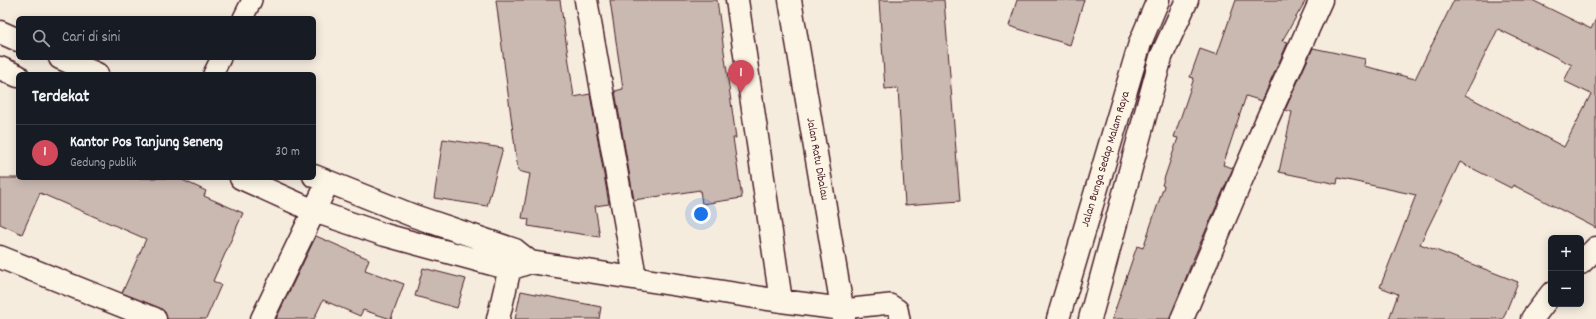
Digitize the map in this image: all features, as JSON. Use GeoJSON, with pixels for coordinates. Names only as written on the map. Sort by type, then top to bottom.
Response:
{"type":"FeatureCollection","features":[{"type":"Feature","properties":{"kind":"street"},"geometry":{"type":"LineString","coordinates":[[586,0],[635,277]]}},
{"type":"Feature","properties":{"kind":"street"},"geometry":{"type":"LineString","coordinates":[[737,0],[781,301]]}},
{"type":"Feature","properties":{"kind":"street","name":"Jalan Ratu Dibalau"},"geometry":{"type":"LineString","coordinates":[[790,0],[844,314]]}},
{"type":"Feature","properties":{"kind":"street","name":"Jalan Bunga Sedap Malam Raya"},"geometry":{"type":"LineString","coordinates":[[1058,319],[1140,42],[1158,0]]}},
{"type":"Feature","properties":{"kind":"street","name":"Jalan Bunga Sedap Malam Raya"},"geometry":{"type":"LineString","coordinates":[[1090,319],[1161,57],[1187,0]]}},
{"type":"Feature","properties":{"kind":"street"},"geometry":{"type":"LineString","coordinates":[[1182,319],[1266,122],[1321,0]]}},
{"type":"Feature","properties":{"kind":"street"},"geometry":{"type":"LineString","coordinates":[[0,32],[16,39]]}},
{"type":"Feature","properties":{"kind":"street"},"geometry":{"type":"LineString","coordinates":[[65,60],[92,72]]}},
{"type":"Feature","properties":{"kind":"street"},"geometry":{"type":"LineString","coordinates":[[0,68],[16,75]]}},
{"type":"Feature","properties":{"kind":"street"},"geometry":{"type":"LineString","coordinates":[[262,319],[314,211],[321,179],[518,260]]}},
{"type":"Feature","properties":{"kind":"street"},"geometry":{"type":"LineString","coordinates":[[245,180],[314,211],[385,235],[518,260],[635,277],[781,301],[844,314]]}},
{"type":"Feature","properties":{"kind":"street"},"geometry":{"type":"LineString","coordinates":[[1584,260],[1596,248]]}},
{"type":"Feature","properties":{"kind":"street"},"geometry":{"type":"LineString","coordinates":[[0,257],[155,319]]}},
{"type":"Feature","properties":{"kind":"street"},"geometry":{"type":"LineString","coordinates":[[498,319],[518,260]]}},
{"type":"Feature","properties":{"kind":"street"},"geometry":{"type":"LineString","coordinates":[[1532,319],[1548,298]]}},
{"type":"Feature","properties":{"kind":"lane"},"geometry":{"type":"LineString","coordinates":[[244,16],[252,0]]}},
{"type":"Feature","properties":{"kind":"lane"},"geometry":{"type":"LineString","coordinates":[[213,72],[220,60]]}},
{"type":"Feature","properties":{"kind":"lane"},"geometry":{"type":"LineString","coordinates":[[844,314],[890,304],[898,309],[900,319]]}},
{"type":"Feature","properties":{"kind":"building"},"geometry":{"type":"Polygon","coordinates":[[[496,0],[560,0],[574,97],[590,94],[609,204],[595,206],[600,237],[528,226],[529,219],[522,218],[530,174],[518,171],[496,0]]]}},
{"type":"Feature","properties":{"kind":"building"},"geometry":{"type":"Polygon","coordinates":[[[610,0],[717,0],[736,138],[733,138],[742,198],[702,204],[700,190],[634,200],[615,91],[623,89],[610,0]]]}},
{"type":"Feature","properties":{"kind":"building"},"geometry":{"type":"Polygon","coordinates":[[[879,0],[944,0],[960,201],[905,205],[898,88],[885,89],[879,0]]]}},
{"type":"Feature","properties":{"kind":"building"},"geometry":{"type":"Polygon","coordinates":[[[1017,0],[1084,0],[1070,45],[1009,26],[1017,0]]]}},
{"type":"Feature","properties":{"kind":"building"},"geometry":{"type":"Polygon","coordinates":[[[1236,0],[1306,0],[1282,41],[1288,42],[1262,101],[1246,96],[1223,165],[1233,168],[1192,262],[1170,319],[1112,319],[1137,246],[1143,248],[1164,186],[1162,185],[1178,138],[1174,137],[1194,78],[1190,77],[1200,49],[1217,55],[1236,0]]]}},
{"type":"Feature","properties":{"kind":"building"},"geometry":{"type":"Polygon","coordinates":[[[1454,0],[1532,0],[1591,29],[1596,19],[1596,228],[1513,185],[1511,188],[1460,162],[1420,244],[1518,282],[1503,319],[1389,319],[1398,294],[1380,287],[1416,195],[1338,178],[1337,184],[1279,172],[1292,112],[1285,110],[1313,48],[1365,59],[1364,66],[1415,79],[1454,0]],[[1498,29],[1465,95],[1564,147],[1591,94],[1564,81],[1572,65],[1498,29]]]}},
{"type":"Feature","properties":{"kind":"building"},"geometry":{"type":"Polygon","coordinates":[[[443,139],[503,148],[487,206],[434,198],[443,139]]]}},
{"type":"Feature","properties":{"kind":"building"},"geometry":{"type":"Polygon","coordinates":[[[0,178],[16,178],[16,180],[182,180],[206,191],[204,196],[243,213],[213,281],[221,285],[206,319],[167,319],[165,312],[160,308],[122,293],[146,239],[40,193],[22,234],[0,224],[0,178]]]}},
{"type":"Feature","properties":{"kind":"building"},"geometry":{"type":"Polygon","coordinates":[[[316,236],[369,259],[365,270],[404,284],[391,319],[363,310],[360,316],[323,300],[314,319],[276,319],[316,236]]]}},
{"type":"Feature","properties":{"kind":"building"},"geometry":{"type":"Polygon","coordinates":[[[423,268],[466,279],[457,308],[415,296],[423,268]]]}},
{"type":"Feature","properties":{"kind":"building"},"geometry":{"type":"Polygon","coordinates":[[[521,291],[601,307],[599,319],[515,319],[521,291]]]}},
{"type":"Feature","properties":{"kind":"place","name":"Kantor Pos Tanjung Seneng"},"geometry":{"type":"Point","coordinates":[741,93]}}]}
